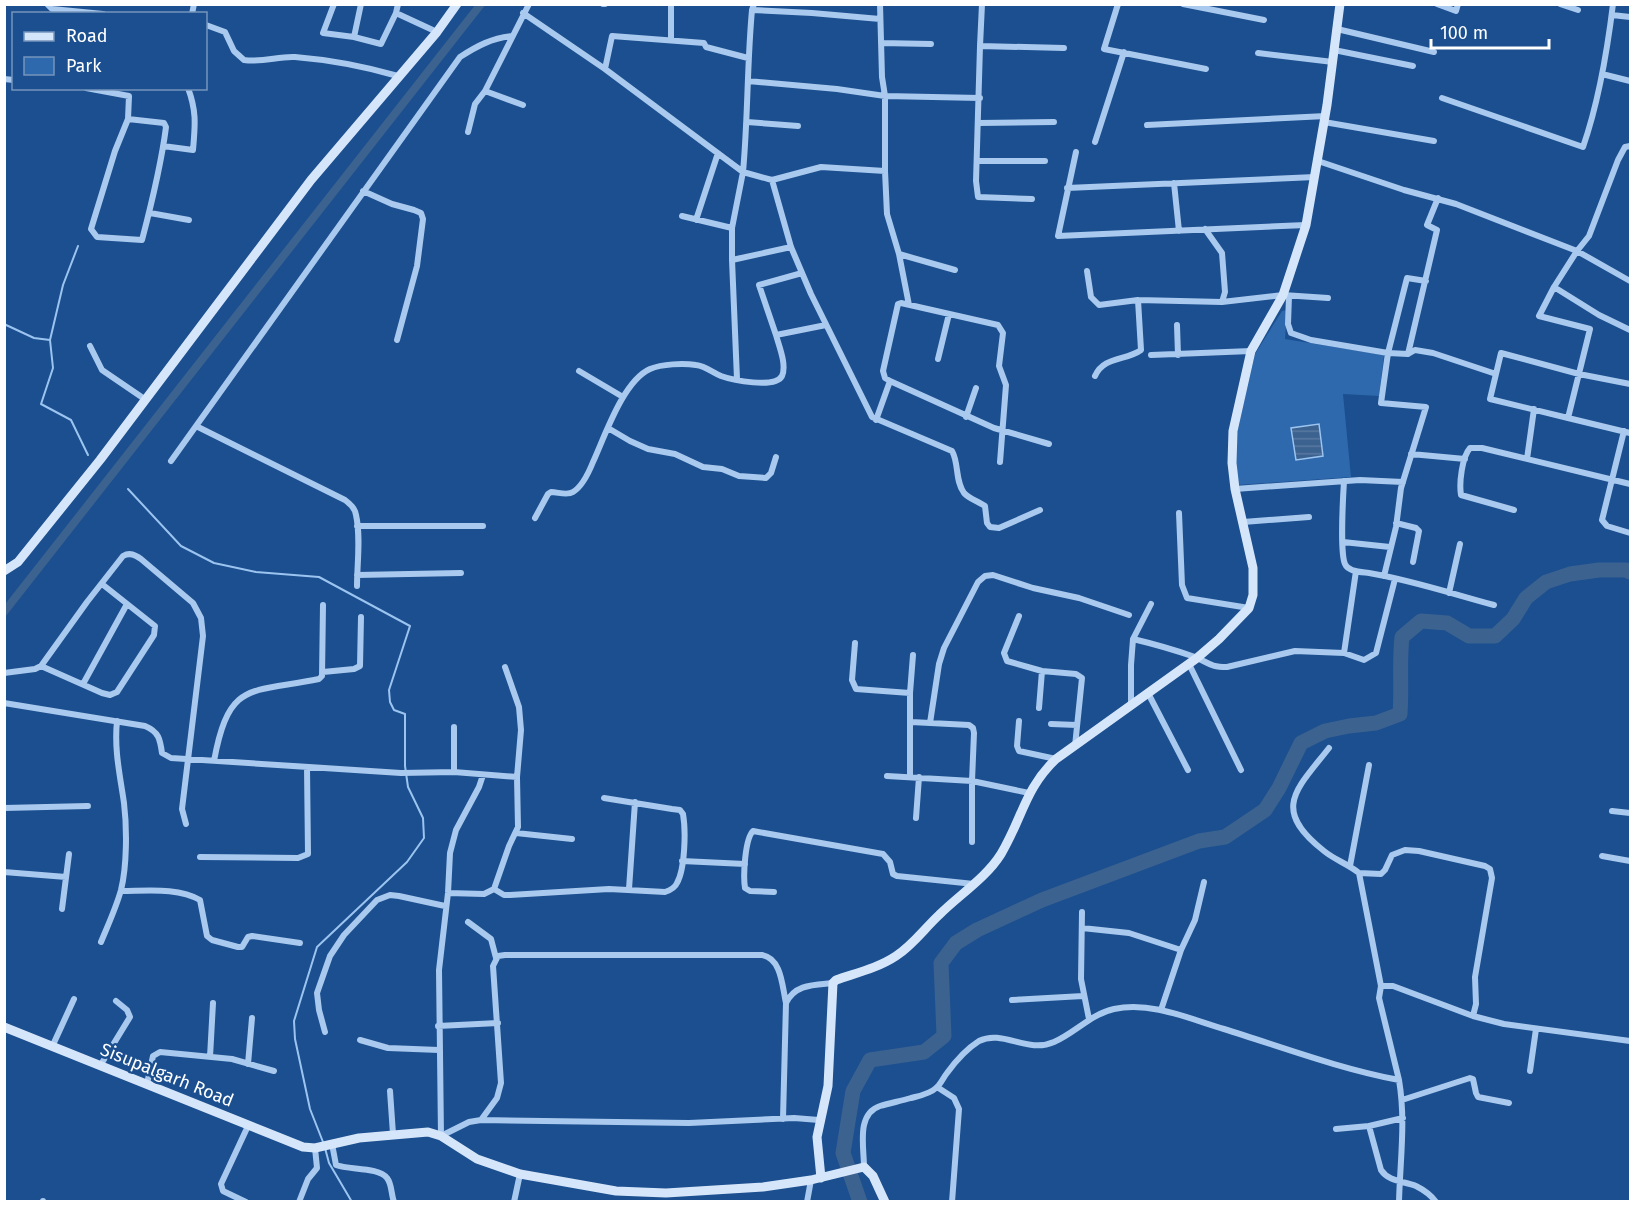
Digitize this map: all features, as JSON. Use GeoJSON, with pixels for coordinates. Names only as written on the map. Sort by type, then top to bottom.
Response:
{"type":"FeatureCollection","features":[{"type":"Feature","properties":{"kind":"street"},"geometry":{"type":"LineString","coordinates":[[47,4],[52,9],[83,12]]}},
{"type":"Feature","properties":{"kind":"street"},"geometry":{"type":"LineString","coordinates":[[334,4],[323,33],[381,44],[398,4]]}},
{"type":"Feature","properties":{"kind":"street"},"geometry":{"type":"LineString","coordinates":[[354,38],[361,4]]}},
{"type":"Feature","properties":{"kind":"street"},"geometry":{"type":"LineString","coordinates":[[4,571],[18,561],[100,460],[310,180],[437,32],[457,4]]}},
{"type":"Feature","properties":{"kind":"street"},"geometry":{"type":"LineString","coordinates":[[468,132],[475,104],[485,91],[529,4]]}},
{"type":"Feature","properties":{"kind":"street"},"geometry":{"type":"LineString","coordinates":[[670,40],[671,4]]}},
{"type":"Feature","properties":{"kind":"street"},"geometry":{"type":"LineString","coordinates":[[880,4],[882,77],[885,96],[887,214],[899,254],[909,304]]}},
{"type":"Feature","properties":{"kind":"street"},"geometry":{"type":"LineString","coordinates":[[982,4],[978,197],[1032,199]]}},
{"type":"Feature","properties":{"kind":"street"},"geometry":{"type":"LineString","coordinates":[[1118,4],[1104,49],[1206,69]]}},
{"type":"Feature","properties":{"kind":"street"},"geometry":{"type":"LineString","coordinates":[[1183,4],[1264,20]]}},
{"type":"Feature","properties":{"kind":"street"},"geometry":{"type":"LineString","coordinates":[[786,1003],[789,995],[797,989],[833,983],[876,967],[896,957],[913,943],[932,921],[974,884],[1000,855],[1029,793],[1037,780],[1056,759],[1193,661],[1219,639],[1249,608],[1253,568],[1234,489],[1233,431],[1251,351],[1286,296],[1306,225],[1325,119],[1340,4]]}},
{"type":"Feature","properties":{"kind":"street"},"geometry":{"type":"LineString","coordinates":[[1437,4],[1456,11],[1458,4]]}},
{"type":"Feature","properties":{"kind":"street"},"geometry":{"type":"LineString","coordinates":[[1560,4],[1578,10]]}},
{"type":"Feature","properties":{"kind":"street"},"geometry":{"type":"LineString","coordinates":[[1442,98],[1583,147],[1592,120],[1602,74],[1614,4]]}},
{"type":"Feature","properties":{"kind":"street"},"geometry":{"type":"LineString","coordinates":[[737,379],[732,228],[743,172],[747,122],[748,58],[753,8],[880,19]]}},
{"type":"Feature","properties":{"kind":"street"},"geometry":{"type":"LineString","coordinates":[[396,13],[437,32]]}},
{"type":"Feature","properties":{"kind":"street"},"geometry":{"type":"LineString","coordinates":[[523,13],[605,69],[743,172],[772,180],[821,166],[885,171]]}},
{"type":"Feature","properties":{"kind":"street"},"geometry":{"type":"LineString","coordinates":[[1612,15],[1630,17]]}},
{"type":"Feature","properties":{"kind":"street"},"geometry":{"type":"LineString","coordinates":[[207,25],[225,32],[234,51],[244,60],[272,61],[294,57],[351,63],[398,76]]}},
{"type":"Feature","properties":{"kind":"street"},"geometry":{"type":"LineString","coordinates":[[1337,29],[1434,52]]}},
{"type":"Feature","properties":{"kind":"street"},"geometry":{"type":"LineString","coordinates":[[171,461],[460,57],[497,37],[512,36]]}},
{"type":"Feature","properties":{"kind":"street"},"geometry":{"type":"LineString","coordinates":[[605,69],[612,36],[704,43],[706,47],[748,58]]}},
{"type":"Feature","properties":{"kind":"street"},"geometry":{"type":"LineString","coordinates":[[881,43],[931,44]]}},
{"type":"Feature","properties":{"kind":"street"},"geometry":{"type":"LineString","coordinates":[[980,46],[1064,48]]}},
{"type":"Feature","properties":{"kind":"street"},"geometry":{"type":"LineString","coordinates":[[1334,50],[1413,66]]}},
{"type":"Feature","properties":{"kind":"street"},"geometry":{"type":"LineString","coordinates":[[1095,142],[1124,52]]}},
{"type":"Feature","properties":{"kind":"street"},"geometry":{"type":"LineString","coordinates":[[1258,53],[1333,62]]}},
{"type":"Feature","properties":{"kind":"street"},"geometry":{"type":"LineString","coordinates":[[1602,74],[1630,81]]}},
{"type":"Feature","properties":{"kind":"street"},"geometry":{"type":"LineString","coordinates":[[748,81],[837,88],[885,96],[980,98]]}},
{"type":"Feature","properties":{"kind":"street"},"geometry":{"type":"LineString","coordinates":[[97,90],[129,96],[128,119],[115,150],[91,229],[97,237],[142,240],[150,213],[160,173],[166,128],[164,123],[128,119]]}},
{"type":"Feature","properties":{"kind":"street"},"geometry":{"type":"LineString","coordinates":[[164,146],[192,150],[196,120],[189,90]]}},
{"type":"Feature","properties":{"kind":"street"},"geometry":{"type":"LineString","coordinates":[[485,91],[523,105]]}},
{"type":"Feature","properties":{"kind":"street"},"geometry":{"type":"LineString","coordinates":[[1147,125],[1325,119],[1434,141]]}},
{"type":"Feature","properties":{"kind":"street"},"geometry":{"type":"LineString","coordinates":[[747,122],[798,126]]}},
{"type":"Feature","properties":{"kind":"street"},"geometry":{"type":"LineString","coordinates":[[979,123],[1054,122]]}},
{"type":"Feature","properties":{"kind":"street"},"geometry":{"type":"LineString","coordinates":[[1568,418],[1590,329],[1539,316],[1554,287],[1577,251],[1590,236],[1618,160],[1625,147],[1630,146]]}},
{"type":"Feature","properties":{"kind":"street"},"geometry":{"type":"LineString","coordinates":[[1076,152],[1058,236],[1306,225]]}},
{"type":"Feature","properties":{"kind":"street"},"geometry":{"type":"LineString","coordinates":[[696,220],[718,153]]}},
{"type":"Feature","properties":{"kind":"street"},"geometry":{"type":"LineString","coordinates":[[1318,160],[1404,190],[1456,204],[1577,251],[1630,281]]}},
{"type":"Feature","properties":{"kind":"street"},"geometry":{"type":"LineString","coordinates":[[977,161],[1045,161]]}},
{"type":"Feature","properties":{"kind":"street"},"geometry":{"type":"LineString","coordinates":[[1067,188],[1315,177]]}},
{"type":"Feature","properties":{"kind":"street"},"geometry":{"type":"LineString","coordinates":[[772,180],[791,247],[870,414],[876,420],[952,451],[961,487],[965,494],[984,507],[990,527],[999,528],[1040,510]]}},
{"type":"Feature","properties":{"kind":"street"},"geometry":{"type":"LineString","coordinates":[[1174,183],[1179,231]]}},
{"type":"Feature","properties":{"kind":"street"},"geometry":{"type":"LineString","coordinates":[[363,191],[392,204],[421,213],[423,219],[417,266],[397,340]]}},
{"type":"Feature","properties":{"kind":"street"},"geometry":{"type":"LineString","coordinates":[[1408,354],[1437,230],[1427,225],[1438,198]]}},
{"type":"Feature","properties":{"kind":"street"},"geometry":{"type":"LineString","coordinates":[[150,213],[189,220]]}},
{"type":"Feature","properties":{"kind":"street"},"geometry":{"type":"LineString","coordinates":[[682,216],[732,228]]}},
{"type":"Feature","properties":{"kind":"street"},"geometry":{"type":"LineString","coordinates":[[1204,229],[1222,253],[1225,292],[1222,302]]}},
{"type":"Feature","properties":{"kind":"street"},"geometry":{"type":"LineString","coordinates":[[732,260],[791,247]]}},
{"type":"Feature","properties":{"kind":"street"},"geometry":{"type":"LineString","coordinates":[[899,254],[955,270]]}},
{"type":"Feature","properties":{"kind":"street"},"geometry":{"type":"LineString","coordinates":[[1086,271],[1091,297],[1094,302],[1106,305],[1138,300],[1222,302],[1286,296],[1328,298]]}},
{"type":"Feature","properties":{"kind":"street"},"geometry":{"type":"LineString","coordinates":[[535,518],[551,492],[570,494],[581,484],[623,398],[639,377],[655,368],[697,365],[722,376],[776,382],[782,376],[782,359],[759,285],[802,273]]}},
{"type":"Feature","properties":{"kind":"street"},"geometry":{"type":"LineString","coordinates":[[1384,576],[1403,482],[1426,407],[1380,403],[1388,353],[1407,278],[1426,281]]}},
{"type":"Feature","properties":{"kind":"street"},"geometry":{"type":"LineString","coordinates":[[1554,287],[1599,315],[1630,330]]}},
{"type":"Feature","properties":{"kind":"street"},"geometry":{"type":"LineString","coordinates":[[1286,296],[1291,333],[1311,340],[1388,353],[1408,354],[1415,350],[1433,353],[1496,374]]}},
{"type":"Feature","properties":{"kind":"street"},"geometry":{"type":"LineString","coordinates":[[1095,376],[1098,369],[1115,358],[1134,355],[1142,350],[1138,300]]}},
{"type":"Feature","properties":{"kind":"street"},"geometry":{"type":"LineString","coordinates":[[1000,462],[1004,431],[1006,385],[999,360],[1002,329],[998,325],[909,304],[901,303],[896,306],[883,371],[885,378],[966,417],[1004,431],[1049,444]]}},
{"type":"Feature","properties":{"kind":"street"},"geometry":{"type":"LineString","coordinates":[[938,359],[949,314]]}},
{"type":"Feature","properties":{"kind":"street"},"geometry":{"type":"LineString","coordinates":[[776,336],[826,325]]}},
{"type":"Feature","properties":{"kind":"street"},"geometry":{"type":"LineString","coordinates":[[1177,325],[1178,355]]}},
{"type":"Feature","properties":{"kind":"street"},"geometry":{"type":"LineString","coordinates":[[90,346],[102,370],[146,400]]}},
{"type":"Feature","properties":{"kind":"street"},"geometry":{"type":"LineString","coordinates":[[1151,355],[1251,351]]}},
{"type":"Feature","properties":{"kind":"street"},"geometry":{"type":"LineString","coordinates":[[1630,384],[1580,374],[1501,353],[1490,399],[1627,432],[1602,520],[1607,526],[1630,533]]}},
{"type":"Feature","properties":{"kind":"street"},"geometry":{"type":"LineString","coordinates":[[579,371],[623,398]]}},
{"type":"Feature","properties":{"kind":"street"},"geometry":{"type":"LineString","coordinates":[[876,420],[890,381]]}},
{"type":"Feature","properties":{"kind":"street"},"geometry":{"type":"LineString","coordinates":[[966,417],[976,388]]}},
{"type":"Feature","properties":{"kind":"street"},"geometry":{"type":"LineString","coordinates":[[1527,459],[1534,410]]}},
{"type":"Feature","properties":{"kind":"street"},"geometry":{"type":"LineString","coordinates":[[196,426],[345,500],[352,506],[356,513],[357,526],[357,586]]}},
{"type":"Feature","properties":{"kind":"street"},"geometry":{"type":"LineString","coordinates":[[608,428],[648,449],[675,454],[704,467],[722,469],[739,476],[766,478],[771,472],[776,457]]}},
{"type":"Feature","properties":{"kind":"street"},"geometry":{"type":"LineString","coordinates":[[1514,510],[1461,495],[1467,451],[1475,447],[1630,484]]}},
{"type":"Feature","properties":{"kind":"street"},"geometry":{"type":"LineString","coordinates":[[1411,454],[1465,459]]}},
{"type":"Feature","properties":{"kind":"street"},"geometry":{"type":"LineString","coordinates":[[1234,489],[1360,480],[1403,482]]}},
{"type":"Feature","properties":{"kind":"street"},"geometry":{"type":"LineString","coordinates":[[1344,481],[1343,542],[1346,567],[1494,605]]}},
{"type":"Feature","properties":{"kind":"street"},"geometry":{"type":"LineString","coordinates":[[1179,513],[1182,585],[1187,598],[1249,608]]}},
{"type":"Feature","properties":{"kind":"street"},"geometry":{"type":"LineString","coordinates":[[1243,522],[1309,517]]}},
{"type":"Feature","properties":{"kind":"street"},"geometry":{"type":"LineString","coordinates":[[1396,523],[1416,528],[1419,531],[1413,561]]}},
{"type":"Feature","properties":{"kind":"street"},"geometry":{"type":"LineString","coordinates":[[357,526],[483,526]]}},
{"type":"Feature","properties":{"kind":"street"},"geometry":{"type":"LineString","coordinates":[[1343,542],[1390,546]]}},
{"type":"Feature","properties":{"kind":"street"},"geometry":{"type":"LineString","coordinates":[[1449,593],[1460,544]]}},
{"type":"Feature","properties":{"kind":"street"},"geometry":{"type":"LineString","coordinates":[[4,674],[41,666],[123,556],[128,553],[133,554],[159,574],[197,609],[203,636],[182,809],[186,824]]}},
{"type":"Feature","properties":{"kind":"street"},"geometry":{"type":"LineString","coordinates":[[1344,653],[1356,571]]}},
{"type":"Feature","properties":{"kind":"street"},"geometry":{"type":"LineString","coordinates":[[357,575],[461,573]]}},
{"type":"Feature","properties":{"kind":"street"},"geometry":{"type":"LineString","coordinates":[[930,723],[939,664],[944,648],[978,582],[985,576],[993,575],[1033,588],[1079,598],[1128,615]]}},
{"type":"Feature","properties":{"kind":"street"},"geometry":{"type":"LineString","coordinates":[[1133,639],[1193,661],[1227,667],[1295,651],[1344,653],[1364,660],[1376,653],[1395,579]]}},
{"type":"Feature","properties":{"kind":"street"},"geometry":{"type":"LineString","coordinates":[[41,666],[102,693],[113,695],[154,635],[155,626],[102,584]]}},
{"type":"Feature","properties":{"kind":"street"},"geometry":{"type":"LineString","coordinates":[[83,684],[127,604]]}},
{"type":"Feature","properties":{"kind":"street"},"geometry":{"type":"LineString","coordinates":[[1131,705],[1133,639],[1151,604]]}},
{"type":"Feature","properties":{"kind":"street"},"geometry":{"type":"LineString","coordinates":[[213,761],[221,726],[238,699],[252,691],[319,679],[323,672],[323,605]]}},
{"type":"Feature","properties":{"kind":"street"},"geometry":{"type":"LineString","coordinates":[[323,672],[354,669],[360,666],[361,616]]}},
{"type":"Feature","properties":{"kind":"street"},"geometry":{"type":"LineString","coordinates":[[1019,616],[1004,653],[1007,661],[1042,671],[1076,674],[1082,678],[1075,747]]}},
{"type":"Feature","properties":{"kind":"street"},"geometry":{"type":"LineString","coordinates":[[855,643],[852,680],[856,689],[910,693]]}},
{"type":"Feature","properties":{"kind":"street"},"geometry":{"type":"LineString","coordinates":[[910,777],[910,693],[913,655]]}},
{"type":"Feature","properties":{"kind":"street"},"geometry":{"type":"LineString","coordinates":[[1193,661],[1241,770]]}},
{"type":"Feature","properties":{"kind":"street"},"geometry":{"type":"LineString","coordinates":[[448,893],[490,893],[494,889],[518,827],[517,777],[521,729],[519,707],[504,667]]}},
{"type":"Feature","properties":{"kind":"street"},"geometry":{"type":"LineString","coordinates":[[1039,708],[1042,671]]}},
{"type":"Feature","properties":{"kind":"street"},"geometry":{"type":"LineString","coordinates":[[1148,693],[1188,770]]}},
{"type":"Feature","properties":{"kind":"street"},"geometry":{"type":"LineString","coordinates":[[4,703],[145,726],[156,730],[160,737],[162,753],[166,756],[401,773],[454,772],[517,777]]}},
{"type":"Feature","properties":{"kind":"street"},"geometry":{"type":"LineString","coordinates":[[101,942],[121,891],[126,830],[116,756],[117,721]]}},
{"type":"Feature","properties":{"kind":"street"},"geometry":{"type":"LineString","coordinates":[[1019,721],[1017,746],[1019,752],[1056,759]]}},
{"type":"Feature","properties":{"kind":"street"},"geometry":{"type":"LineString","coordinates":[[911,722],[969,725],[973,728],[972,842]]}},
{"type":"Feature","properties":{"kind":"street"},"geometry":{"type":"LineString","coordinates":[[1051,724],[1077,725]]}},
{"type":"Feature","properties":{"kind":"street"},"geometry":{"type":"LineString","coordinates":[[454,727],[454,772]]}},
{"type":"Feature","properties":{"kind":"street"},"geometry":{"type":"LineString","coordinates":[[1329,748],[1296,791],[1292,808],[1296,819],[1311,839],[1323,850],[1359,873],[1380,874],[1385,870],[1392,855],[1405,850],[1474,863],[1490,869],[1492,878],[1475,977],[1476,1004],[1473,1016]]}},
{"type":"Feature","properties":{"kind":"street"},"geometry":{"type":"LineString","coordinates":[[1350,866],[1369,765]]}},
{"type":"Feature","properties":{"kind":"street"},"geometry":{"type":"LineString","coordinates":[[200,857],[298,858],[308,854],[307,767]]}},
{"type":"Feature","properties":{"kind":"street"},"geometry":{"type":"LineString","coordinates":[[441,1136],[439,962],[448,893],[450,853],[456,831],[483,775]]}},
{"type":"Feature","properties":{"kind":"street"},"geometry":{"type":"LineString","coordinates":[[887,776],[972,781],[1029,793]]}},
{"type":"Feature","properties":{"kind":"street"},"geometry":{"type":"LineString","coordinates":[[916,818],[919,777]]}},
{"type":"Feature","properties":{"kind":"street"},"geometry":{"type":"LineString","coordinates":[[494,889],[504,895],[629,889],[665,892],[670,890],[677,884],[682,861],[683,814],[680,810],[604,798]]}},
{"type":"Feature","properties":{"kind":"street"},"geometry":{"type":"LineString","coordinates":[[629,889],[635,802]]}},
{"type":"Feature","properties":{"kind":"street"},"geometry":{"type":"LineString","coordinates":[[4,808],[88,806]]}},
{"type":"Feature","properties":{"kind":"street"},"geometry":{"type":"LineString","coordinates":[[1612,811],[1630,813]]}},
{"type":"Feature","properties":{"kind":"street"},"geometry":{"type":"LineString","coordinates":[[774,892],[747,890],[744,883],[751,833],[758,830],[884,854],[890,862],[893,874],[897,876],[974,884]]}},
{"type":"Feature","properties":{"kind":"street"},"geometry":{"type":"LineString","coordinates":[[516,833],[572,838]]}},
{"type":"Feature","properties":{"kind":"street"},"geometry":{"type":"LineString","coordinates":[[62,909],[69,854]]}},
{"type":"Feature","properties":{"kind":"street"},"geometry":{"type":"LineString","coordinates":[[1602,856],[1630,861]]}},
{"type":"Feature","properties":{"kind":"street"},"geometry":{"type":"LineString","coordinates":[[682,861],[746,864]]}},
{"type":"Feature","properties":{"kind":"street"},"geometry":{"type":"LineString","coordinates":[[4,872],[66,877]]}},
{"type":"Feature","properties":{"kind":"street"},"geometry":{"type":"LineString","coordinates":[[1359,873],[1381,987],[1378,998],[1402,1100],[1403,1146],[1399,1202]]}},
{"type":"Feature","properties":{"kind":"street"},"geometry":{"type":"LineString","coordinates":[[1161,1010],[1181,950],[1195,920],[1204,882]]}},
{"type":"Feature","properties":{"kind":"street"},"geometry":{"type":"LineString","coordinates":[[121,891],[172,892],[191,895],[200,900],[207,936],[212,940],[238,947],[242,947],[248,937],[252,936],[300,943]]}},
{"type":"Feature","properties":{"kind":"street"},"geometry":{"type":"LineString","coordinates":[[325,1032],[318,1010],[317,993],[330,956],[344,935],[377,900],[390,895],[445,906]]}},
{"type":"Feature","properties":{"kind":"street"},"geometry":{"type":"LineString","coordinates":[[1082,912],[1081,979],[1089,1019]]}},
{"type":"Feature","properties":{"kind":"street"},"geometry":{"type":"LineString","coordinates":[[468,922],[491,939],[496,958],[493,966],[501,1083],[497,1098],[481,1120]]}},
{"type":"Feature","properties":{"kind":"street"},"geometry":{"type":"LineString","coordinates":[[1082,928],[1129,933],[1181,950]]}},
{"type":"Feature","properties":{"kind":"street"},"geometry":{"type":"LineString","coordinates":[[496,958],[505,955],[762,955],[773,960],[777,966],[786,1003],[783,1119]]}},
{"type":"Feature","properties":{"kind":"street"},"geometry":{"type":"LineString","coordinates":[[821,1178],[817,1137],[828,1086],[833,983]]}},
{"type":"Feature","properties":{"kind":"street"},"geometry":{"type":"LineString","coordinates":[[1381,987],[1393,986],[1473,1016],[1504,1024],[1630,1041]]}},
{"type":"Feature","properties":{"kind":"street"},"geometry":{"type":"LineString","coordinates":[[1012,1000],[1083,996]]}},
{"type":"Feature","properties":{"kind":"street"},"geometry":{"type":"LineString","coordinates":[[52,1047],[74,999]]}},
{"type":"Feature","properties":{"kind":"street"},"geometry":{"type":"LineString","coordinates":[[100,1066],[130,1017],[127,1010],[116,1001]]}},
{"type":"Feature","properties":{"kind":"street"},"geometry":{"type":"LineString","coordinates":[[210,1057],[213,1003]]}},
{"type":"Feature","properties":{"kind":"street"},"geometry":{"type":"LineString","coordinates":[[885,1202],[873,1176],[862,1166],[864,1122],[869,1114],[878,1107],[937,1088],[948,1071],[964,1054],[977,1042],[986,1038],[998,1037],[1020,1044],[1041,1045],[1054,1042],[1089,1019],[1112,1009],[1128,1007],[1161,1010],[1297,1052],[1399,1080]]}},
{"type":"Feature","properties":{"kind":"street"},"geometry":{"type":"LineString","coordinates":[[248,1064],[252,1018]]}},
{"type":"Feature","properties":{"kind":"street"},"geometry":{"type":"LineString","coordinates":[[438,1026],[498,1023]]}},
{"type":"Feature","properties":{"kind":"street","name":"Sisupalgarh Road"},"geometry":{"type":"LineString","coordinates":[[4,1028],[303,1147],[324,1146]]}},
{"type":"Feature","properties":{"kind":"street"},"geometry":{"type":"LineString","coordinates":[[1530,1071],[1536,1029]]}},
{"type":"Feature","properties":{"kind":"street"},"geometry":{"type":"LineString","coordinates":[[360,1040],[388,1048],[439,1050]]}},
{"type":"Feature","properties":{"kind":"street"},"geometry":{"type":"LineString","coordinates":[[147,1084],[156,1052],[210,1057],[274,1071]]}},
{"type":"Feature","properties":{"kind":"street"},"geometry":{"type":"LineString","coordinates":[[1402,1100],[1470,1078],[1473,1079],[1478,1096],[1509,1103]]}},
{"type":"Feature","properties":{"kind":"street"},"geometry":{"type":"LineString","coordinates":[[937,1088],[954,1098],[959,1109],[952,1202]]}},
{"type":"Feature","properties":{"kind":"street"},"geometry":{"type":"LineString","coordinates":[[390,1091],[393,1134]]}},
{"type":"Feature","properties":{"kind":"street"},"geometry":{"type":"LineString","coordinates":[[1336,1129],[1369,1126],[1403,1118]]}},
{"type":"Feature","properties":{"kind":"street"},"geometry":{"type":"LineString","coordinates":[[441,1136],[470,1122],[481,1120],[689,1123],[783,1119],[819,1120]]}},
{"type":"Feature","properties":{"kind":"street"},"geometry":{"type":"LineString","coordinates":[[246,1202],[223,1191],[221,1184],[248,1126]]}},
{"type":"Feature","properties":{"kind":"street"},"geometry":{"type":"LineString","coordinates":[[1369,1126],[1381,1170],[1390,1179],[1422,1189],[1436,1202]]}},
{"type":"Feature","properties":{"kind":"street"},"geometry":{"type":"LineString","coordinates":[[324,1146],[359,1138],[428,1132],[441,1136],[477,1159],[520,1174],[665,1197],[811,1180],[862,1166]]}},
{"type":"Feature","properties":{"kind":"street"},"geometry":{"type":"LineString","coordinates":[[299,1202],[308,1179],[317,1167],[324,1146]]}},
{"type":"Feature","properties":{"kind":"street"},"geometry":{"type":"LineString","coordinates":[[324,1146],[336,1165],[384,1175],[388,1179],[394,1202]]}},
{"type":"Feature","properties":{"kind":"street"},"geometry":{"type":"LineString","coordinates":[[514,1202],[520,1174]]}},
{"type":"Feature","properties":{"kind":"street"},"geometry":{"type":"LineString","coordinates":[[807,1202],[811,1180]]}},
{"type":"Feature","properties":{"kind":"green space"},"geometry":{"type":"Polygon","coordinates":[[[1287,310],[1285,339],[1384,355],[1379,396],[1343,394],[1351,477],[1237,485],[1235,442],[1255,354],[1282,311],[1287,310]]]}},
{"type":"Feature","properties":{"kind":"shaded area"},"geometry":{"type":"Polygon","coordinates":[[[1319,424],[1323,456],[1296,460],[1291,428],[1319,424]]]}},
{"type":"Feature","properties":{"kind":"waterway"},"geometry":{"type":"LineString","coordinates":[[4,612],[481,4]]}},
{"type":"Feature","properties":{"kind":"waterway"},"geometry":{"type":"LineString","coordinates":[[50,340],[63,285],[78,246]]}},
{"type":"Feature","properties":{"kind":"waterway"},"geometry":{"type":"LineString","coordinates":[[4,324],[34,338],[50,340],[53,368],[41,404],[71,420],[88,455]]}},
{"type":"Feature","properties":{"kind":"waterway"},"geometry":{"type":"LineString","coordinates":[[128,489],[181,546],[214,563],[256,572],[319,577],[410,626],[389,690],[390,702],[394,710],[405,714],[405,766],[408,787],[423,818],[424,838],[407,862],[317,947],[294,1021],[295,1039],[310,1109],[323,1142]]}},
{"type":"Feature","properties":{"kind":"waterway"},"geometry":{"type":"LineString","coordinates":[[860,1202],[843,1153],[853,1091],[870,1060],[924,1052],[944,1036],[941,963],[956,943],[977,930],[1042,900],[1199,841],[1225,837],[1265,810],[1279,788],[1301,743],[1325,731],[1376,723],[1400,714],[1402,637],[1421,621],[1447,623],[1469,636],[1495,636],[1513,619],[1526,598],[1546,582],[1570,574],[1599,570],[1630,572]]}},
{"type":"Feature","properties":{"kind":"waterway"},"geometry":{"type":"LineString","coordinates":[[325,1148],[329,1163],[352,1202]]}}]}
